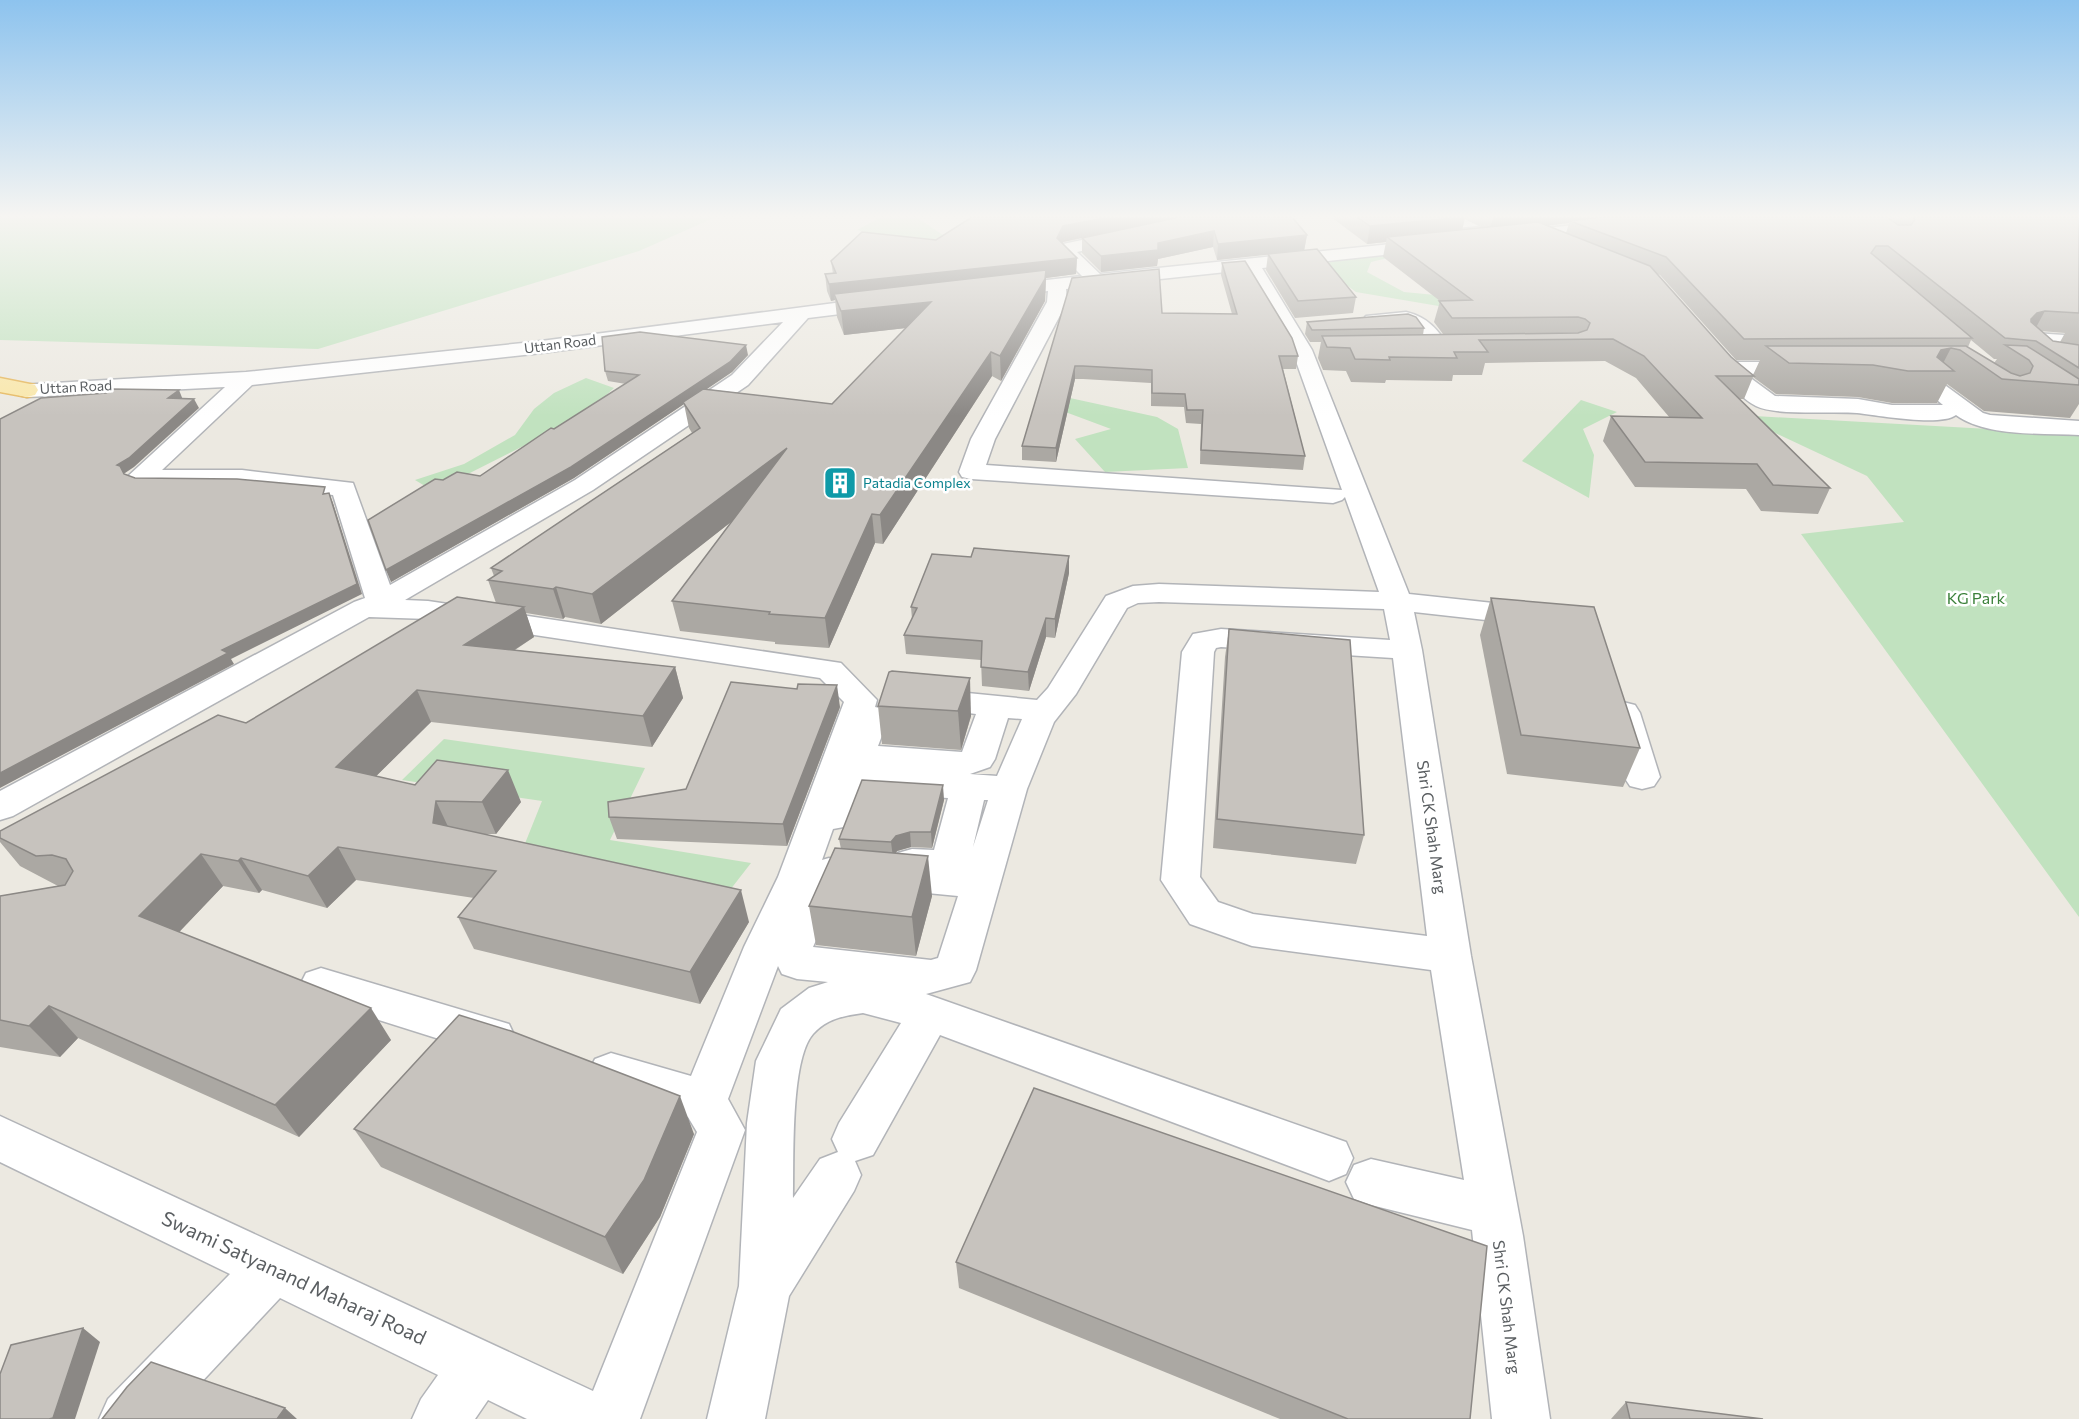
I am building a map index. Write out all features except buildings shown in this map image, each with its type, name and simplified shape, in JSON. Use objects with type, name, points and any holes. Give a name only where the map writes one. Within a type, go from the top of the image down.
[{"type":"main road","name":"Uttan Road","points":[[0,385],[27,390]]},
{"type":"main road","name":"Uttan Road","points":[[0,394],[27,390]]},
{"type":"street","points":[[978,292],[1063,283]]},
{"type":"street","name":"Shri CK Shah Marg","points":[[1265,283],[1306,338],[1397,601],[1407,650],[1450,957],[1493,1211],[1521,1419]]},
{"type":"street","points":[[1057,284],[1057,302],[983,439],[971,472],[1333,495]]},
{"type":"street","name":"Uttan Road","points":[[27,390],[246,379],[533,348],[900,300]]},
{"type":"street","points":[[0,807],[372,605],[584,485],[740,380],[802,313]]},
{"type":"street","points":[[1353,321],[1408,317],[1422,323],[1440,348]]},
{"type":"street","points":[[1698,333],[1732,374],[1764,401],[1858,406],[1881,411],[1946,412]]},
{"type":"street","points":[[2079,342],[2034,339],[2031,341],[2049,356],[2079,361]]},
{"type":"street","points":[[1417,348],[1464,348]]},
{"type":"street","points":[[1729,368],[1823,367]]},
{"type":"street","points":[[2052,368],[2079,370]]},
{"type":"street","points":[[246,379],[140,477],[242,478],[344,488],[372,605]]},
{"type":"street","points":[[1928,384],[1975,418],[1988,422],[2079,428]]},
{"type":"street","points":[[1793,386],[1816,405]]},
{"type":"street","points":[[1851,386],[1881,411]]},
{"type":"street","points":[[980,883],[843,870],[826,873],[792,949],[797,962],[931,977],[955,970],[1009,789],[1044,711],[1060,694],[1116,602],[1133,595],[1159,593],[1397,601],[1563,620]]},
{"type":"street","points":[[372,605],[428,610],[830,670],[861,700],[797,877],[765,947],[704,1101]]},
{"type":"street","points":[[1407,650],[1221,638],[1204,641],[1198,652],[1180,880],[1204,913],[1252,930],[1450,957]]},
{"type":"street","points":[[1617,689],[1642,777]]},
{"type":"street","points":[[995,706],[978,759],[964,764],[863,757],[860,749],[878,703],[896,696],[995,706],[1044,711]]},
{"type":"street","points":[[969,787],[1009,789]]},
{"type":"street","points":[[321,985],[704,1101],[721,1130],[611,1419]]},
{"type":"street","points":[[736,1419],[765,1286],[771,1123],[778,1061],[796,1022],[824,1001],[862,995],[930,1013],[1329,1158]]},
{"type":"street","points":[[765,1286],[846,1157],[930,1013]]},
{"type":"street","name":"Swami Satyanand Maharaj Road","points":[[0,1138],[589,1419]]},
{"type":"street","points":[[1371,1182],[1493,1211]]},
{"type":"street","points":[[128,1419],[273,1268]]},
{"type":"street","points":[[441,1419],[478,1366]]},
{"type":"green space","points":[[0,283],[533,283],[318,349],[0,340]]},
{"type":"green space","points":[[1344,283],[1388,283],[1404,292],[1456,297],[1468,311],[1356,292]]},
{"type":"green space","points":[[586,378],[614,388],[593,407],[547,434],[456,480],[425,486],[415,480],[464,464],[515,435],[534,409],[554,393]]},
{"type":"green space","points":[[1070,398],[1157,417],[1178,429],[1188,468],[1105,472],[1075,439],[1111,429],[1060,410]]},
{"type":"green space","points":[[1581,400],[1617,412],[1583,429],[1594,455],[1589,498],[1522,461]]},
{"type":"green space","name":"KG Park","points":[[1737,415],[2079,434],[2079,917],[1801,534],[1904,522],[1867,476]]},
{"type":"green space","points":[[444,739],[645,768],[610,840],[751,863],[723,899],[520,856],[542,801],[402,780]]},
{"type":"place","name":"Patadia Complex","points":[[840,483]]}]
